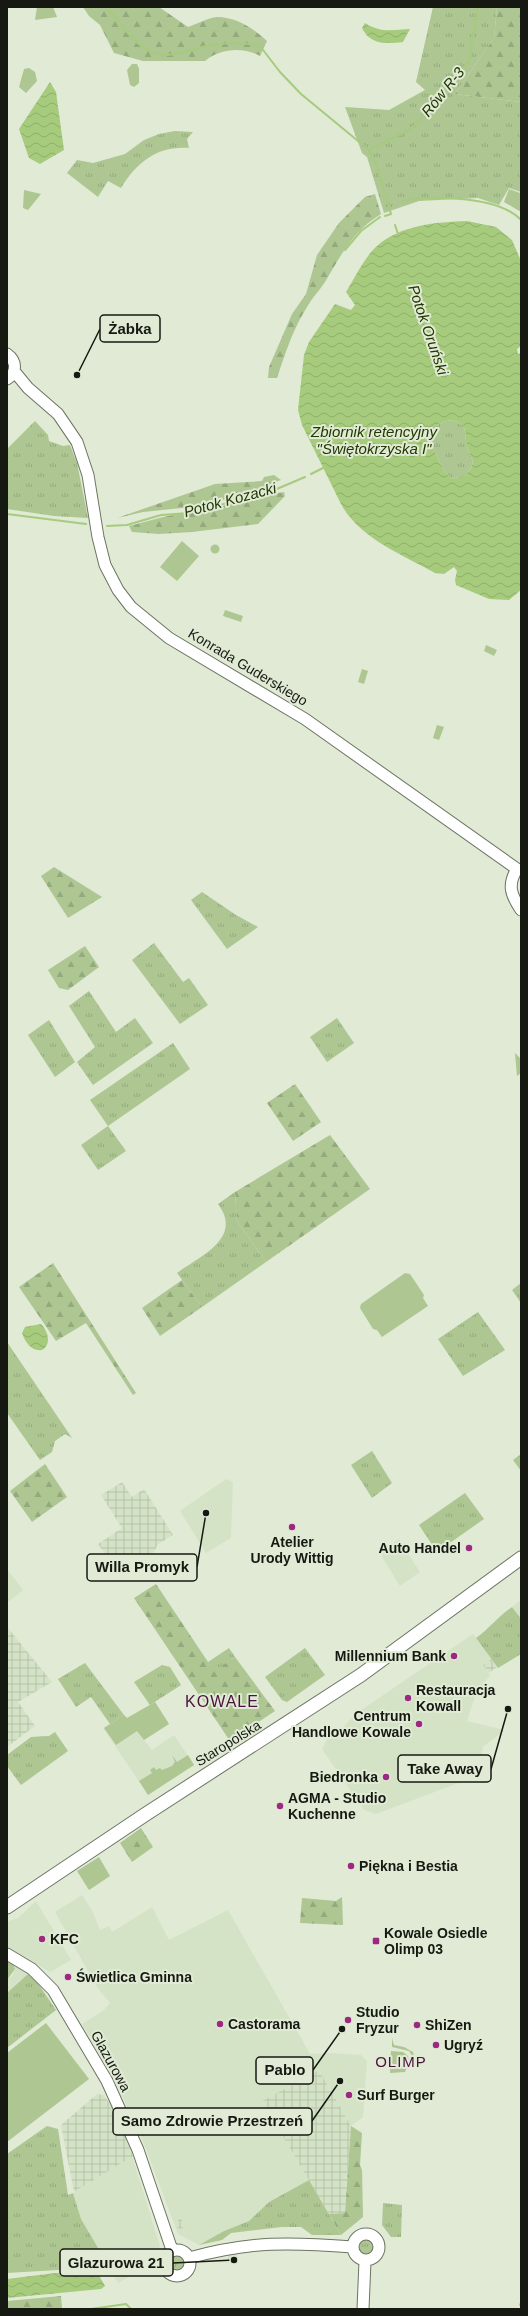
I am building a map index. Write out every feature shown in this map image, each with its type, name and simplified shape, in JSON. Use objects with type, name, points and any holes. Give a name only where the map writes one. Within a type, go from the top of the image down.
[{"type":"main road","name":"Staropolska","points":[[7,1907],[146,1814],[361,1675],[521,1558]]},
{"type":"street","name":"Konrada Guderskiego","points":[[7,354],[14,361],[10,377],[28,388],[58,414],[77,442],[88,475],[98,537],[105,565],[118,590],[131,607],[169,638],[305,719],[517,869],[511,880],[510,891],[521,910]]},
{"type":"street","name":"Glazurowa","points":[[7,1954],[32,1969],[52,1990],[104,2076],[119,2105],[138,2150],[172,2250]]},
{"type":"street","points":[[362,2234],[372,2235],[376,2238],[380,2248],[379,2253],[371,2260],[365,2261],[356,2256],[353,2247],[354,2241],[362,2234]]},
{"type":"street","points":[[190,2258],[225,2249],[262,2243],[300,2243],[353,2247]]},
{"type":"street","points":[[172,2250],[182,2251],[190,2258],[190,2264],[186,2273],[181,2276],[171,2275],[164,2268],[164,2257],[172,2250]]},
{"type":"street","points":[[363,2309],[365,2261]]},
{"type":"shaded area","points":[[226,1479],[233,1482],[231,1538],[206,1553],[180,1511]]},
{"type":"shaded area","points":[[122,1482],[132,1497],[144,1489],[173,1535],[158,1544],[154,1552],[119,1574],[98,1544],[122,1528],[101,1495]]},
{"type":"shaded area","points":[[399,1539],[420,1572],[400,1586],[382,1557],[383,1551]]},
{"type":"shaded area","points":[[7,1569],[23,1590],[7,1603]]},
{"type":"shaded area","points":[[521,1600],[521,1619],[512,1607]]},
{"type":"shaded area","points":[[7,1627],[52,1682],[18,1702],[35,1726],[7,1747]]},
{"type":"shaded area","points":[[473,1634],[491,1659],[483,1665],[490,1675],[475,1696],[467,1721],[505,1730],[483,1747],[480,1763],[485,1773],[376,1814],[364,1810],[322,1749],[327,1739],[342,1728],[357,1713]]},
{"type":"shaded area","points":[[491,1659],[497,1667],[489,1673],[483,1665]]},
{"type":"shaded area","points":[[155,1702],[169,1724],[144,1740],[152,1750],[174,1735],[194,1765],[148,1795],[103,1728],[124,1715],[127,1718]]},
{"type":"shaded area","points":[[82,1895],[93,1912],[100,1930],[109,1926],[112,1932],[152,1907],[169,1940],[228,1910],[310,2054],[328,2053],[361,2055],[367,2061],[363,2117],[351,2126],[319,2070],[262,2101],[309,2180],[269,2202],[249,2221],[224,2231],[199,2245],[178,2234],[143,2141],[111,2072],[82,2024],[104,2010],[110,2003],[97,1987],[55,1912]]},
{"type":"shaded area","points":[[36,1901],[71,1960],[50,1972],[7,1946],[7,1922],[18,1918]]},
{"type":"shaded area","points":[[13,1964],[28,1974],[7,1993],[7,1980],[13,1975],[15,1969]]},
{"type":"shaded area","points":[[319,2070],[351,2126],[345,2213],[329,2214],[262,2101]]},
{"type":"shaded area","points":[[97,2094],[104,2095],[112,2107],[133,2156],[74,2192],[61,2125]]},
{"type":"shaded area","points":[[132,2156],[160,2246],[151,2264],[118,2283],[81,2219],[73,2193]]},
{"type":"shaded area","points":[[178,2220],[182,2220],[184,2224],[182,2228],[178,2228],[176,2226],[176,2222]]},
{"type":"shaded area","points":[[233,2254],[238,2259],[233,2264],[228,2259]]},
{"type":"green space","points":[[37,7],[53,7],[57,17],[35,20]]},
{"type":"green space","points":[[83,7],[159,7],[188,27],[217,17],[231,19],[245,24],[267,41],[260,56],[246,51],[232,50],[218,53],[205,61],[143,61],[114,53],[100,25],[89,16]]},
{"type":"green space","points":[[433,7],[497,7],[494,38],[455,94],[521,102],[521,192],[509,188],[499,205],[478,198],[419,201],[384,213],[367,157],[362,153],[345,107],[389,110],[425,90],[416,82]]},
{"type":"green space","points":[[497,7],[521,7],[521,102],[455,94],[494,38]]},
{"type":"green space","points":[[132,64],[137,64],[139,69],[139,83],[134,87],[130,85],[127,70]]},
{"type":"green space","points":[[29,68],[35,72],[37,81],[26,93],[19,87],[24,69]]},
{"type":"green space","points":[[175,131],[193,132],[187,139],[189,148],[178,148],[158,153],[141,163],[121,188],[108,181],[98,197],[67,173],[77,160],[93,163],[125,154],[144,140],[159,134]]},
{"type":"green space","points":[[509,189],[520,193],[521,212],[504,202]]},
{"type":"green space","points":[[24,190],[41,194],[28,210],[23,208]]},
{"type":"green space","points":[[375,194],[381,214],[363,228],[348,244],[325,282],[302,315],[277,378],[268,378],[269,367],[292,314],[306,294],[317,255],[339,223],[365,197]]},
{"type":"green space","points":[[451,420],[458,422],[464,427],[466,444],[473,463],[466,475],[453,479],[449,477],[438,459],[431,439],[432,431],[436,426]]},
{"type":"green space","points":[[35,421],[48,435],[49,441],[63,446],[70,445],[77,463],[88,518],[54,516],[7,509],[7,449]]},
{"type":"green space","points":[[274,475],[281,480],[233,498],[192,507],[143,512],[117,518],[215,484],[262,481],[264,477]]},
{"type":"green space","points":[[284,492],[285,496],[258,524],[192,532],[159,534],[132,532],[129,526],[167,516],[215,509],[239,500]]},
{"type":"green space","points":[[182,541],[199,556],[177,581],[160,567]]},
{"type":"green space","points":[[213,545],[217,545],[219,549],[217,553],[213,553],[211,551],[211,547]]},
{"type":"green space","points":[[225,610],[243,616],[241,622],[223,616]]},
{"type":"green space","points":[[486,645],[497,650],[494,656],[484,651]]},
{"type":"green space","points":[[362,669],[368,671],[364,684],[358,682]]},
{"type":"green space","points":[[437,725],[444,727],[439,740],[433,738]]},
{"type":"green space","points":[[54,867],[102,897],[68,918],[41,876]]},
{"type":"green space","points":[[202,892],[236,915],[258,927],[227,949],[191,900]]},
{"type":"green space","points":[[154,943],[183,982],[189,978],[208,1005],[180,1024],[132,960]]},
{"type":"green space","points":[[85,946],[99,967],[68,990],[59,988],[48,970]]},
{"type":"green space","points":[[89,991],[116,1032],[135,1018],[153,1043],[93,1085],[77,1062],[95,1047],[69,1006]]},
{"type":"green space","points":[[337,1018],[354,1043],[327,1062],[310,1037]]},
{"type":"green space","points":[[49,1020],[75,1062],[55,1077],[28,1035]]},
{"type":"green space","points":[[173,1043],[190,1069],[108,1126],[90,1100]]},
{"type":"green space","points":[[515,1053],[521,1059],[521,1073],[517,1076]]},
{"type":"green space","points":[[295,1084],[321,1122],[293,1141],[267,1103]]},
{"type":"green space","points":[[108,1126],[126,1151],[98,1170],[81,1145]]},
{"type":"green space","points":[[330,1135],[370,1189],[266,1262],[237,1221],[235,1192]]},
{"type":"green space","points":[[235,1192],[237,1221],[266,1262],[202,1307],[177,1273],[208,1252],[223,1236],[226,1227],[224,1216],[218,1204]]},
{"type":"green space","points":[[53,1263],[136,1393],[133,1395],[86,1323],[56,1341],[19,1287]]},
{"type":"green space","points":[[405,1273],[410,1274],[424,1295],[423,1298],[428,1306],[382,1337],[377,1330],[373,1329],[360,1308],[361,1304]]},
{"type":"green space","points":[[182,1280],[202,1307],[160,1336],[142,1308]]},
{"type":"green space","points":[[521,1283],[521,1303],[512,1290]]},
{"type":"green space","points":[[478,1312],[505,1350],[463,1376],[438,1339]]},
{"type":"green space","points":[[7,1342],[72,1438],[65,1434],[55,1441],[52,1452],[40,1460],[7,1413]]},
{"type":"green space","points":[[372,1451],[392,1483],[372,1498],[351,1465]]},
{"type":"green space","points":[[521,1454],[521,1471],[513,1460]]},
{"type":"green space","points":[[45,1464],[67,1497],[32,1522],[10,1491]]},
{"type":"green space","points":[[465,1493],[484,1519],[437,1552],[419,1525]]},
{"type":"green space","points":[[156,1584],[214,1671],[235,1657],[275,1711],[230,1741],[134,1598]]},
{"type":"green space","points":[[512,1607],[521,1619],[521,1654],[498,1668],[476,1638]]},
{"type":"green space","points":[[229,1648],[235,1657],[214,1672],[208,1662]]},
{"type":"green space","points":[[305,1648],[325,1675],[287,1702],[282,1700],[265,1677]]},
{"type":"green space","points":[[85,1663],[124,1715],[110,1724],[91,1697],[76,1707],[58,1679]]},
{"type":"green space","points":[[162,1665],[170,1667],[181,1685],[150,1705],[134,1682]]},
{"type":"green space","points":[[155,1702],[169,1724],[144,1740],[137,1731],[116,1745],[104,1728],[124,1715],[127,1718]]},
{"type":"green space","points":[[55,1732],[68,1751],[21,1785],[7,1766],[7,1755],[31,1737],[49,1736]]},
{"type":"green space","points":[[172,1755],[177,1762],[188,1755],[194,1765],[148,1795],[139,1781],[152,1773],[150,1770],[154,1767],[156,1770],[160,1768],[162,1770],[172,1766],[175,1762]]},
{"type":"green space","points":[[141,1828],[153,1847],[132,1862],[120,1843]]},
{"type":"green space","points":[[99,1857],[110,1876],[89,1890],[77,1871]]},
{"type":"green space","points":[[342,1897],[343,1925],[300,1923],[302,1898],[336,1901]]},
{"type":"green space","points":[[7,1961],[13,1964],[15,1969],[7,1980]]},
{"type":"green space","points":[[28,1974],[37,1982],[56,2010],[7,2048],[7,1993]]},
{"type":"green space","points":[[46,2023],[89,2079],[7,2142],[7,2053]]},
{"type":"green space","points":[[392,2038],[394,2045],[404,2047],[413,2052],[416,2066],[414,2066],[413,2057],[409,2051],[392,2047]]},
{"type":"green space","points":[[391,2051],[403,2052],[408,2056],[409,2063],[405,2072],[390,2073]]},
{"type":"green space","points":[[47,2126],[58,2129],[68,2195],[73,2193],[81,2219],[108,2265],[74,2269],[7,2273],[7,2154]]},
{"type":"green space","points":[[351,2126],[362,2133],[360,2165],[362,2170],[363,2217],[341,2235],[329,2214],[345,2213]]},
{"type":"green space","points":[[309,2180],[341,2235],[312,2235],[301,2227],[282,2227],[231,2233],[222,2240],[199,2245],[224,2231],[249,2221],[269,2202]]},
{"type":"green space","points":[[383,2203],[402,2205],[401,2237],[391,2237],[382,2225]]},
{"type":"green space","points":[[366,2239],[372,2241],[374,2247],[372,2253],[366,2255],[360,2253],[358,2247],[360,2241]]},
{"type":"green space","points":[[177,2256],[182,2258],[184,2263],[182,2268],[177,2270],[172,2268],[170,2263],[172,2258]]},
{"type":"green space","points":[[61,2296],[62,2308],[7,2309],[7,2301]]},
{"type":"water","points":[[365,23],[381,30],[410,29],[403,42],[385,43],[369,38],[365,34],[362,28]]},
{"type":"water","points":[[50,82],[56,92],[64,150],[40,164],[29,158],[19,129]]},
{"type":"water","name":"Zbiornik retencyjny \"Świętokrzyska I\"","points":[[467,221],[496,227],[512,240],[521,261],[521,346],[517,349],[518,354],[521,353],[521,590],[509,600],[489,599],[456,585],[455,580],[457,571],[454,567],[444,574],[435,573],[396,552],[370,536],[359,527],[341,504],[302,425],[298,410],[304,355],[309,342],[335,304],[351,310],[355,305],[346,292],[364,261],[373,250],[386,239],[408,229],[431,224]],"holes":[[[451,420],[458,422],[464,427],[466,444],[473,463],[466,475],[453,479],[449,477],[438,459],[431,439],[431,434],[434,428],[442,423]]]},
{"type":"water","points":[[41,1324],[46,1330],[48,1341],[42,1350],[38,1350],[29,1346],[22,1333],[25,1327]]},
{"type":"water","points":[[97,2272],[105,2286],[101,2289],[7,2298],[7,2279],[55,2273]]},
{"type":"waterway","name":"Potok Oruński","points":[[107,7],[126,32],[139,44],[157,54],[174,54],[224,43],[242,43],[260,46],[280,72],[301,94],[369,150],[377,166],[391,214]]},
{"type":"waterway","name":"Rów R-3","points":[[370,149],[409,130],[418,123],[451,77],[462,69],[469,61],[478,7]]},
{"type":"waterway","points":[[402,201],[430,198],[464,199],[497,206],[511,212],[521,220]]},
{"type":"waterway","name":"Potok Oruński","points":[[385,216],[391,214]]},
{"type":"waterway","points":[[345,250],[361,231],[380,217]]},
{"type":"waterway","name":"Potok Oruński","points":[[395,225],[398,234]]},
{"type":"waterway","name":"Potok Kozacki","points":[[311,474],[323,468]]},
{"type":"waterway","name":"Potok Kozacki","points":[[107,526],[127,525],[161,515],[189,513],[215,507],[247,496],[272,491],[305,477]]},
{"type":"waterway","name":"Potok Kozacki","points":[[7,514],[86,524]]},
{"type":"waterway","points":[[91,2309],[126,2304],[131,2309]]},
{"type":"place","name":"Żabka","points":[[77,375]]},
{"type":"place","name":"Willa Promyk","points":[[206,1513]]},
{"type":"place","name":"Atelier Urody Wittig","points":[[292,1527]]},
{"type":"place","name":"Auto Handel","points":[[469,1548]]},
{"type":"place","name":"Millennium Bank","points":[[454,1656]]},
{"type":"place","name":"Restauracja Kowall","points":[[408,1698]]},
{"type":"place","name":"Take Away","points":[[508,1709]]},
{"type":"place","name":"Centrum Handlowe Kowale","points":[[419,1724]]},
{"type":"place","name":"Biedronka","points":[[386,1777]]},
{"type":"place","name":"AGMA - Studio Kuchenne","points":[[280,1806]]},
{"type":"place","name":"Piękna i Bestia","points":[[351,1866]]},
{"type":"place","name":"KFC","points":[[42,1939]]},
{"type":"place","name":"Kowale Osiedle Olimp 03","points":[[376,1941]]},
{"type":"place","name":"Świetlica Gminna","points":[[68,1977]]},
{"type":"place","name":"Studio Fryzur","points":[[348,2020]]},
{"type":"place","name":"Castorama","points":[[220,2024]]},
{"type":"place","name":"ShiZen","points":[[417,2025]]},
{"type":"place","name":"Pablo","points":[[342,2029]]},
{"type":"place","name":"Ugryź","points":[[436,2045]]},
{"type":"place","name":"Samo Zdrowie Przestrzeń","points":[[340,2081]]},
{"type":"place","name":"Surf Burger","points":[[349,2095]]},
{"type":"place","name":"Glazurowa 21","points":[[234,2260]]},
{"type":"district","name":"KOWALE","points":[[222,1701]]},
{"type":"district","name":"OLIMP","points":[[401,2062]]}]
